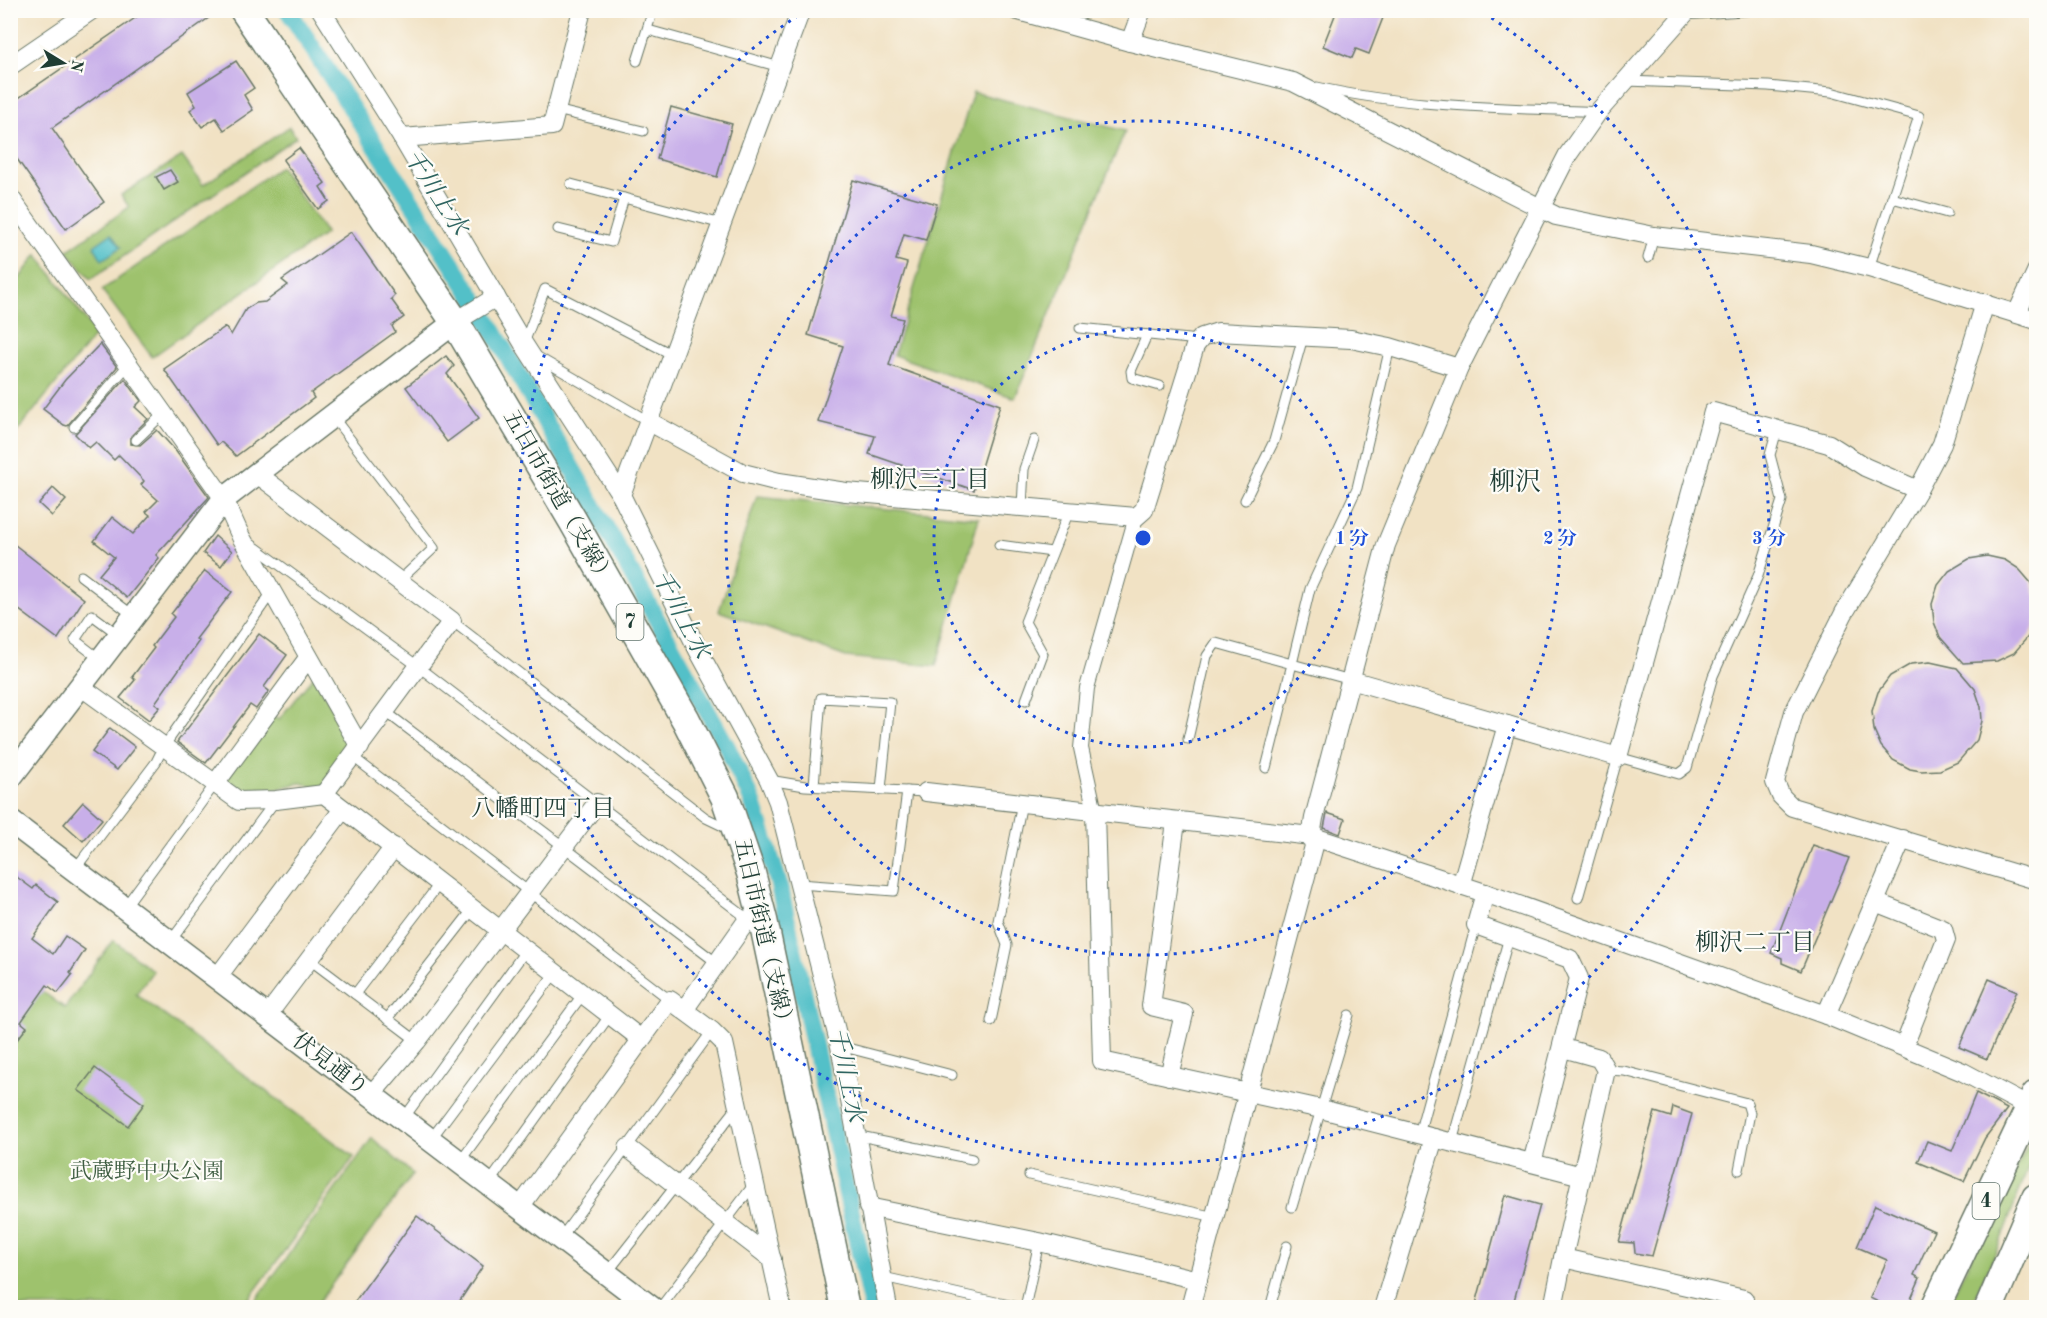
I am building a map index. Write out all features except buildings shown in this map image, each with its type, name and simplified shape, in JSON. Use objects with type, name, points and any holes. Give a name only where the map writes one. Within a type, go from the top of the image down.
[{"type":"main road","name":"五日市街道（支線）","points":[[244,10],[455,322],[686,720],[725,796],[739,833],[755,920],[845,1308]]},
{"type":"main road","name":"4","points":[[1935,1308],[2034,1101]]},
{"type":"main road","name":"4","points":[[1989,1308],[2037,1198]]},
{"type":"street","points":[[10,66],[92,10]]},
{"type":"street","points":[[321,10],[402,138],[526,348],[621,495],[699,652],[769,780],[778,802],[840,1046],[888,1308]]},
{"type":"street","points":[[402,138],[552,126],[582,10]]},
{"type":"street","points":[[621,495],[801,10]]},
{"type":"street","points":[[1015,10],[1130,42],[1293,82],[1538,209],[1556,216],[1654,236],[1811,254],[1869,268],[2037,320]]},
{"type":"street","points":[[1130,42],[1142,10]]},
{"type":"street","points":[[1190,1308],[1314,846],[1311,836],[1374,582],[1386,545],[1459,368],[1538,209],[1568,156],[1598,112],[1687,13]]},
{"type":"street","points":[[10,197],[224,499],[241,537],[308,658],[356,752]]},
{"type":"street","points":[[2017,313],[2037,272]]},
{"type":"street","points":[[10,778],[224,499],[455,322],[496,297]]},
{"type":"street","points":[[1985,303],[1942,444],[1918,490],[1844,612],[1794,712],[1775,782],[1781,796],[1792,807],[2037,880]]},
{"type":"street","points":[[1459,368],[1390,347],[1351,339],[1218,332],[1199,340],[1195,346],[1144,510],[1136,517],[1086,688],[1082,748],[1095,812],[1102,1061],[1321,1108],[1582,1176]]},
{"type":"street","points":[[1351,680],[1618,757],[1713,411],[1829,444],[1865,467],[1918,490]]},
{"type":"street","points":[[648,421],[743,473],[779,482],[846,492],[1136,517]]},
{"type":"street","points":[[256,473],[452,621],[324,794]]},
{"type":"street","points":[[215,784],[308,658]]},
{"type":"street","points":[[80,686],[239,801],[276,800],[324,794],[641,1039]]},
{"type":"street","points":[[1461,886],[1507,725]]},
{"type":"street","points":[[926,792],[1311,836],[1485,893],[1826,1015],[2034,1101]]},
{"type":"street","points":[[369,1096],[417,1041],[597,803]]},
{"type":"street","points":[[216,979],[343,809]]},
{"type":"street","name":"伏見通り","points":[[10,821],[369,1096],[489,1183],[652,1308]]},
{"type":"street","points":[[1169,1076],[1184,1014],[1151,1006],[1176,822]]},
{"type":"street","points":[[1826,1015],[1902,839]]},
{"type":"street","points":[[266,1017],[394,848]]},
{"type":"street","points":[[1485,893],[1476,925],[1509,938],[1553,950],[1570,959],[1580,978],[1532,1163]]},
{"type":"street","points":[[1875,902],[1943,929],[1946,940],[1904,1046]]},
{"type":"street","points":[[520,1207],[641,1039],[677,1005],[755,920]]},
{"type":"street","points":[[677,1005],[712,1030],[724,1043],[736,1109],[782,1308]]},
{"type":"street","points":[[1553,1308],[1606,1070],[1599,1058],[1563,1048]]},
{"type":"street","points":[[1383,1308],[1435,1138]]},
{"type":"street","points":[[628,1148],[772,1259]]},
{"type":"street","points":[[868,1207],[1039,1242],[1198,1280]]},
{"type":"street","points":[[1563,1258],[1744,1299]]},
{"type":"lane","points":[[637,61],[653,10]]},
{"type":"lane","points":[[1687,13],[1757,10]]},
{"type":"lane","points":[[648,30],[780,67]]},
{"type":"lane","points":[[1626,81],[1768,86],[1831,92],[1919,116],[1869,268]]},
{"type":"lane","points":[[1293,82],[1356,96],[1419,103],[1598,112]]},
{"type":"lane","points":[[556,110],[643,131]]},
{"type":"lane","points":[[571,184],[722,224]]},
{"type":"lane","points":[[558,229],[611,242],[624,198]]},
{"type":"lane","points":[[1892,198],[1947,213]]},
{"type":"lane","points":[[1648,258],[1654,236]]},
{"type":"lane","points":[[648,421],[526,348],[545,289],[673,355]]},
{"type":"lane","points":[[1080,328],[1199,340]]},
{"type":"lane","points":[[1147,335],[1131,371],[1132,378],[1160,386]]},
{"type":"lane","points":[[1245,500],[1274,441],[1303,336]]},
{"type":"lane","points":[[1266,768],[1310,589],[1357,488],[1390,347]]},
{"type":"lane","points":[[74,427],[129,364]]},
{"type":"lane","points":[[136,440],[164,413]]},
{"type":"lane","points":[[333,417],[434,548],[399,581]]},
{"type":"lane","points":[[1578,898],[1618,757],[1679,774],[1687,768],[1713,676],[1758,576],[1782,500],[1770,455],[1777,430]]},
{"type":"lane","points":[[1022,507],[1024,468],[1035,440]]},
{"type":"lane","points":[[1026,700],[1042,654],[1025,622],[1069,511]]},
{"type":"lane","points":[[241,537],[419,667],[755,920]]},
{"type":"lane","points":[[999,545],[1053,552]]},
{"type":"lane","points":[[81,576],[134,616]]},
{"type":"lane","points":[[75,869],[156,762],[163,748],[272,592]]},
{"type":"lane","points":[[101,660],[75,640],[92,615],[119,635]]},
{"type":"lane","points":[[452,621],[706,818],[739,833]]},
{"type":"lane","points":[[1188,739],[1207,656],[1216,643],[1351,680]]},
{"type":"lane","points":[[814,786],[821,698],[890,702],[881,789]]},
{"type":"lane","points":[[386,712],[717,963]]},
{"type":"lane","points":[[356,752],[529,892],[677,1005]]},
{"type":"lane","points":[[769,780],[814,786],[926,792]]},
{"type":"lane","points":[[124,908],[215,784]]},
{"type":"lane","points":[[799,884],[894,891],[907,791]]},
{"type":"lane","points":[[169,943],[276,800]]},
{"type":"lane","points":[[991,1021],[1007,945],[998,921],[1022,803]]},
{"type":"lane","points":[[355,994],[440,883]]},
{"type":"lane","points":[[387,1019],[472,909]]},
{"type":"lane","points":[[1435,1138],[1476,925]]},
{"type":"lane","points":[[1435,1138],[1509,938]]},
{"type":"lane","points":[[402,1120],[526,950]]},
{"type":"lane","points":[[310,960],[417,1041]]},
{"type":"lane","points":[[430,1141],[555,973]]},
{"type":"lane","points":[[459,1161],[582,994]]},
{"type":"lane","points":[[489,1183],[610,1015]]},
{"type":"lane","points":[[1292,1207],[1348,1015]]},
{"type":"lane","points":[[560,1239],[712,1030]]},
{"type":"lane","points":[[840,1046],[952,1075]]},
{"type":"lane","points":[[1606,1070],[1624,1071],[1747,1103],[1750,1113],[1739,1170]]},
{"type":"lane","points":[[607,1273],[678,1186],[736,1109]]},
{"type":"lane","points":[[855,1135],[972,1159]]},
{"type":"lane","points":[[1029,1175],[1215,1217]]},
{"type":"lane","points":[[660,1308],[754,1184]]},
{"type":"lane","points":[[883,1277],[1024,1308],[1039,1242]]},
{"type":"lane","points":[[1270,1308],[1287,1246]]},
{"type":"green space","points":[[973,92],[1125,131],[1015,398],[894,355]]},
{"type":"green space","points":[[289,127],[296,137],[91,279],[67,251],[129,207],[121,195],[182,156],[203,185]]},
{"type":"green space","points":[[280,167],[326,233],[152,357],[102,290]]},
{"type":"green space","points":[[37,254],[96,334],[11,439],[11,290]]},
{"type":"green space","points":[[757,496],[979,518],[936,666],[846,657],[719,611]]},
{"type":"green space","points":[[314,676],[354,746],[322,788],[300,783],[240,797],[220,783],[272,715],[279,719]]},
{"type":"green space","name":"武蔵野中央公園","points":[[113,940],[153,971],[136,994],[354,1157],[243,1307],[11,1307],[10,968],[65,1008]]},
{"type":"green space","points":[[2036,1128],[2036,1147],[1999,1245],[1970,1307],[1946,1308]]},
{"type":"green space","points":[[372,1138],[413,1174],[315,1307],[251,1307]]},
{"type":"water","points":[[111,234],[121,247],[102,260],[94,246]]},
{"type":"waterway","name":"千川上水","points":[[288,10],[479,306],[614,542],[727,747],[752,800],[778,881],[872,1308]]},
{"type":"district","name":"柳沢三丁目","points":[[930,481]]},
{"type":"district","name":"柳沢","points":[[1515,483]]},
{"type":"district","name":"八幡町四丁目","points":[[543,810]]},
{"type":"district","name":"柳沢二丁目","points":[[1755,944]]}]
